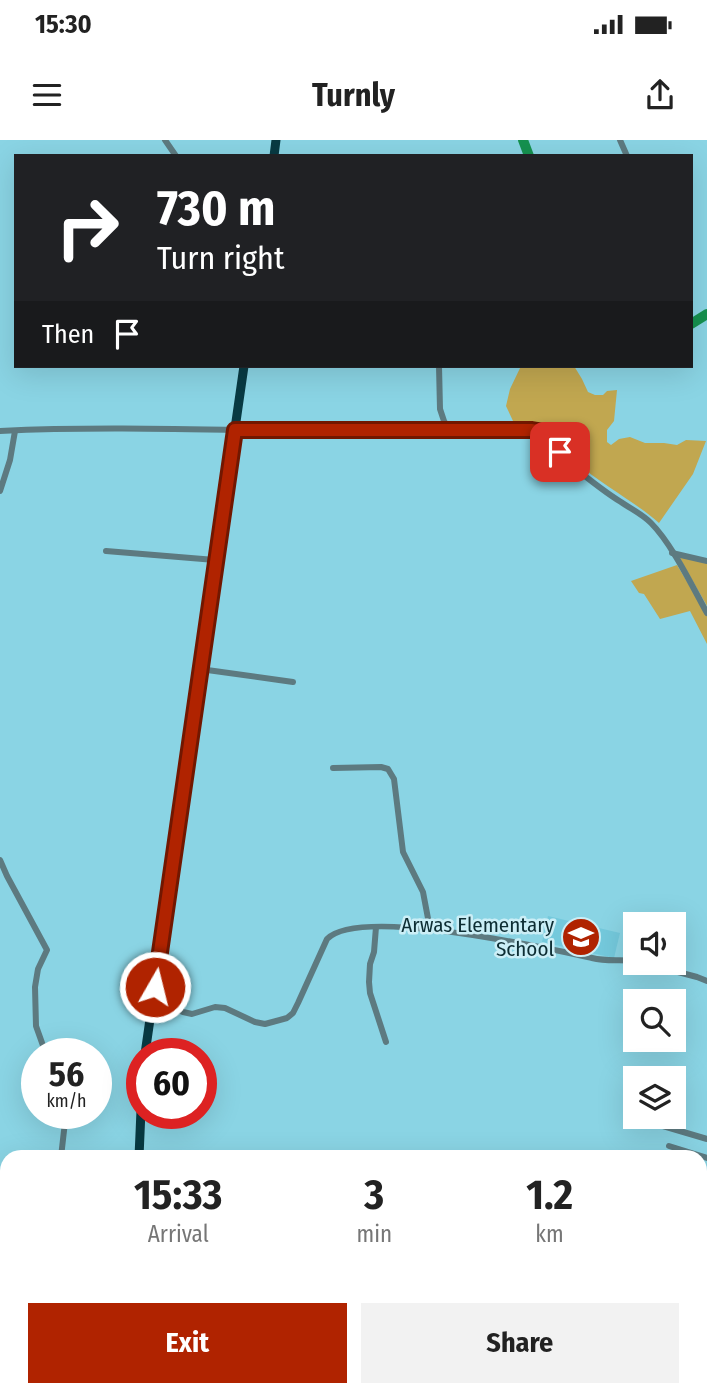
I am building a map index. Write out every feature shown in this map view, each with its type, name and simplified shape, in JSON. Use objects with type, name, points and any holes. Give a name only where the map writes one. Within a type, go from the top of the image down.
[{"type":"main road","points":[[147,1038],[244,368]]},
{"type":"main road","points":[[139,1150],[140,1129]]},
{"type":"street","points":[[439,368],[440,409],[450,431]]},
{"type":"street","points":[[0,431],[69,428],[472,429],[547,432],[553,436],[560,452],[570,464],[651,523],[707,613]]},
{"type":"street","points":[[0,491],[10,460],[15,431]]},
{"type":"street","points":[[106,551],[215,560]]},
{"type":"street","points":[[672,553],[707,561]]},
{"type":"street","points":[[200,669],[292,682]]},
{"type":"street","points":[[333,768],[381,767],[391,773],[396,789],[403,852],[423,892],[430,929]]},
{"type":"street","points":[[0,860],[47,950],[35,980],[36,1026],[40,1038]]},
{"type":"street","points":[[153,1002],[192,1014],[220,1007],[265,1024],[279,1021],[293,1013],[324,944],[333,933],[351,929],[376,927],[451,931],[594,959],[623,961]]},
{"type":"street","points":[[376,927],[369,982],[386,1042]]},
{"type":"street","points":[[686,974],[707,981]]},
{"type":"street","points":[[62,1150],[64,1129]]},
{"type":"street","points":[[673,1129],[707,1139]]},
{"type":"street","points":[[669,1146],[682,1150]]},
{"type":"shaded area","points":[[520,368],[575,368],[588,392],[603,395],[607,391],[617,390],[614,421],[607,430],[607,442],[611,445],[619,439],[630,437],[645,443],[677,445],[686,440],[706,441],[693,474],[659,523],[575,461],[558,433],[550,426],[518,426],[506,406],[510,389]]},
{"type":"shaded area","points":[[678,555],[707,560],[707,606]]},
{"type":"shaded area","points":[[677,565],[707,615],[707,644],[690,611],[660,619],[644,594],[639,593],[631,581]]},
{"type":"shaded area","name":"Arwas Elementary School","points":[[548,916],[620,933],[614,958],[542,942]]},
{"type":"waterway","points":[[523,140],[528,154]]},
{"type":"waterway","points":[[693,323],[707,314]]},
{"type":"place","name":"Arwas Elementary School","points":[[581,937]]},
{"type":"route","points":[[155,987],[235,430],[531,430],[547,432],[553,436],[560,452]]}]
